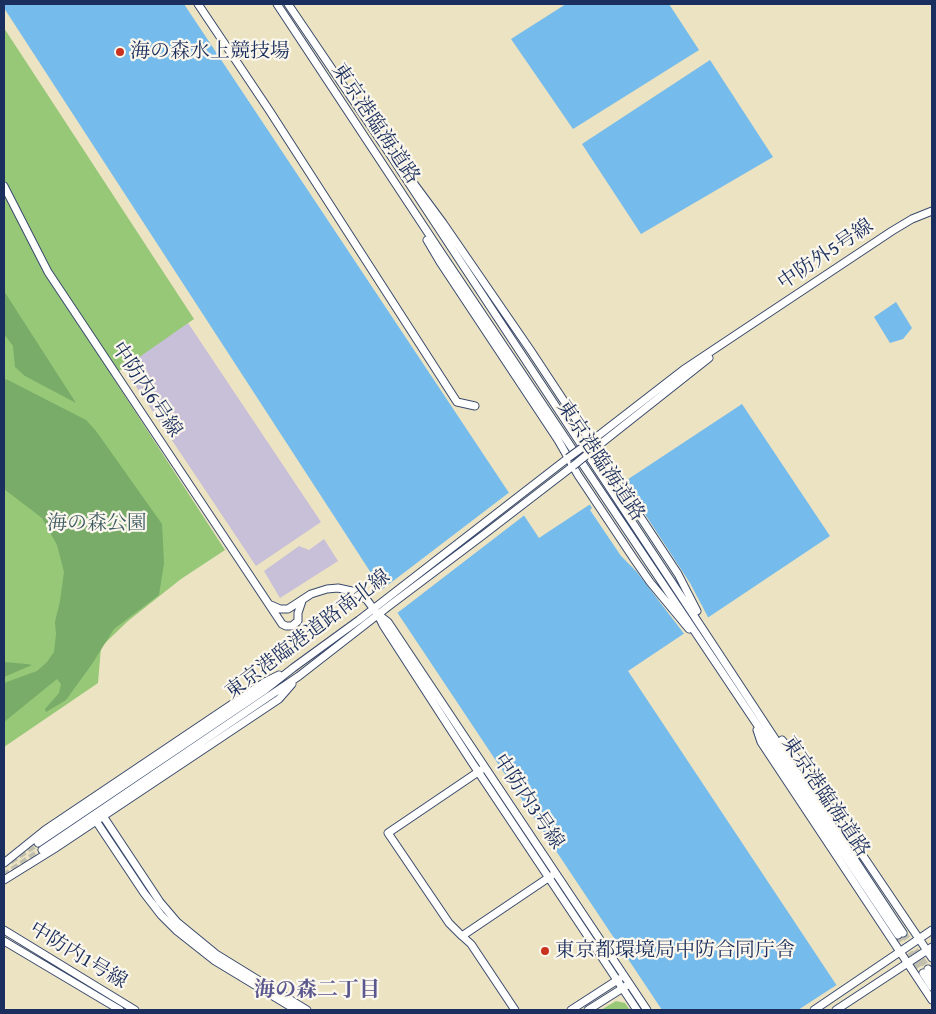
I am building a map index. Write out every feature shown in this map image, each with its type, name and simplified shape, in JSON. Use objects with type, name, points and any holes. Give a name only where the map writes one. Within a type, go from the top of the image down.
[{"type":"street","points":[[198,4],[278,124],[457,402],[475,406]]},
{"type":"street","points":[[271,4],[299,40]]},
{"type":"street","name":"東京港臨海道路","points":[[277,4],[299,40],[755,723],[900,934],[708,634],[314,40],[288,4]]},
{"type":"street","points":[[294,4],[314,40]]},
{"type":"street","points":[[391,156],[401,166],[443,223],[531,351],[678,574],[708,634]]},
{"type":"street","name":"中防内6号線","points":[[4,186],[48,272],[280,619]]},
{"type":"street","points":[[400,190],[440,262],[650,582],[683,624],[704,646]]},
{"type":"street","name":"中防外5号線","points":[[590,442],[624,420],[740,332],[892,231],[912,219],[932,211]]},
{"type":"street","name":"中防外5号線","points":[[594,449],[624,420]]},
{"type":"street","name":"東京港臨港道路南北線","points":[[590,442],[265,690],[40,846],[299,676],[594,449]]},
{"type":"street","points":[[302,601],[298,621],[295,624],[286,626],[280,619],[281,612],[318,591],[338,588],[352,591],[364,597],[373,608]]},
{"type":"street","points":[[271,605],[284,609]]},
{"type":"street","name":"中防内3号線","points":[[373,608],[382,625],[478,772],[647,1010]]},
{"type":"street","name":"中防内3号線","points":[[378,615],[388,622],[486,768],[616,980],[637,1010]]},
{"type":"street","points":[[4,863],[45,830],[265,682],[293,668]]},
{"type":"street","points":[[4,880],[279,699],[299,676]]},
{"type":"street","points":[[747,695],[801,764],[920,939],[930,949],[932,958]]},
{"type":"street","points":[[755,723],[761,742],[932,1000]]},
{"type":"street","points":[[486,768],[388,833],[449,923],[471,944],[515,1010]]},
{"type":"street","points":[[103,816],[160,902],[177,922],[216,954],[307,1010]]},
{"type":"street","points":[[96,821],[144,893],[177,931],[215,961],[296,1010]]},
{"type":"street","points":[[462,936],[552,875]]},
{"type":"street","name":"中防内1号線","points":[[4,930],[135,1010]]},
{"type":"street","points":[[814,1010],[932,930]]},
{"type":"street","name":"中防内1号線","points":[[4,940],[120,1010]]},
{"type":"street","points":[[836,1010],[930,949]]},
{"type":"street","points":[[928,972],[932,987]]},
{"type":"street","points":[[571,1010],[623,976]]},
{"type":"street","points":[[588,1010],[629,984]]},
{"type":"shaded area","points":[[188,323],[321,522],[256,566],[123,367]]},
{"type":"shaded area","points":[[324,539],[338,561],[280,598],[264,571],[299,546],[309,550]]},
{"type":"green space","name":"海の森公園","points":[[4,28],[194,319],[112,376],[225,550],[181,579],[128,621],[101,647],[98,683],[4,747]]},
{"type":"green space","points":[[4,291],[76,403],[25,376],[15,367],[13,346],[4,334]]},
{"type":"green space","points":[[6,379],[86,420],[96,431],[162,524],[164,563],[159,595],[114,629],[66,700],[46,712],[45,709],[59,693],[61,684],[57,679],[4,722],[4,683],[37,671],[54,652],[55,622],[64,572],[57,545],[42,518],[4,489],[4,381]]},
{"type":"green space","points":[[4,662],[27,664],[32,665],[4,677]]},
{"type":"green space","points":[[616,1001],[625,1003],[630,1010],[601,1010]]},
{"type":"water","points":[[4,4],[184,4],[539,538],[742,404],[830,536],[628,671],[853,1010],[662,1010],[373,576],[4,8]]},
{"type":"water","points":[[566,4],[669,4],[699,50],[573,129],[511,39]]},
{"type":"water","points":[[710,60],[773,157],[641,234],[582,144]]},
{"type":"water","points":[[896,302],[912,328],[903,339],[890,343],[874,317]]},
{"type":"pier","points":[[619,481],[621,484],[624,482],[690,583],[709,619],[685,635],[636,571],[621,556],[590,510],[592,508],[588,502]]},
{"type":"pier","points":[[511,491],[526,514],[396,614],[380,591]]},
{"type":"pier","points":[[838,984],[855,1009],[798,1010]]},
{"type":"tunnel","points":[[10,861],[38,843]]},
{"type":"tunnel","points":[[4,876],[42,850]]},
{"type":"tunnel","points":[[903,933],[928,969]]},
{"type":"tunnel","points":[[898,935],[923,973]]},
{"type":"place","name":"海の森水上競技場","points":[[120,52]]},
{"type":"place","name":"東京都環境局中防合同庁舎","points":[[545,951]]},
{"type":"district","name":"海の森二丁目","points":[[317,991]]}]
